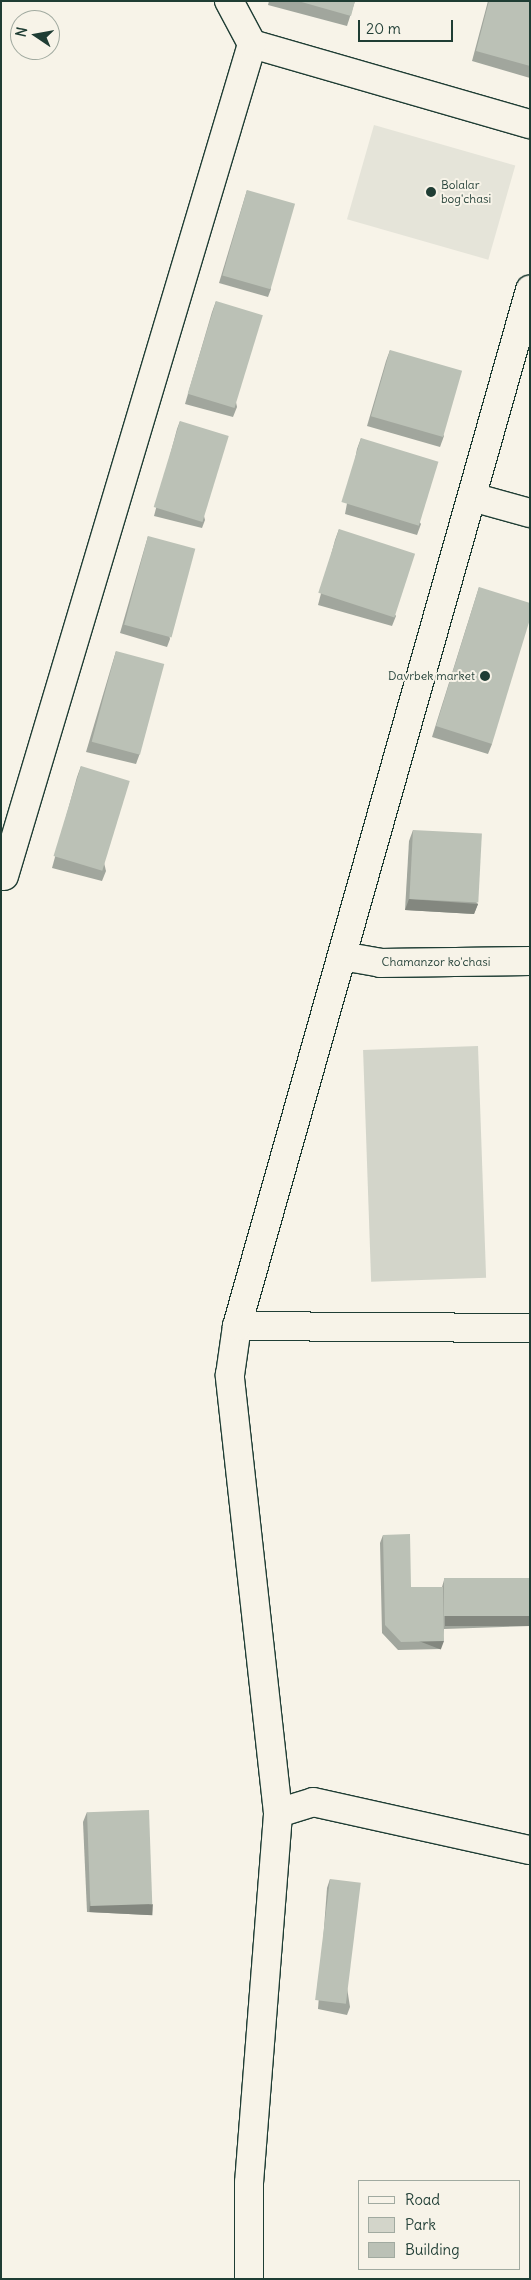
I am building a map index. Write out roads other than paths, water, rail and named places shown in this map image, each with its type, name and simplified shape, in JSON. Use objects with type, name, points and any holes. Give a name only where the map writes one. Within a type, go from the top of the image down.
[{"type":"street","points":[[4,876],[252,44],[229,1]]},
{"type":"street","points":[[252,44],[530,124]]},
{"type":"street","points":[[249,2275],[249,2183],[278,1813],[230,1375],[237,1326],[530,290]]},
{"type":"street","points":[[472,496],[530,513]]},
{"type":"street","name":"Chamanzor ko'chasi","points":[[342,956],[380,963],[530,962]]},
{"type":"street","points":[[237,1326],[530,1328]]},
{"type":"street","points":[[278,1813],[313,1802],[530,1850]]},
{"type":"place","name":"Bolalar bog'chasi","points":[[431,192]]},
{"type":"place","name":"Davrbek market","points":[[485,676]]}]
